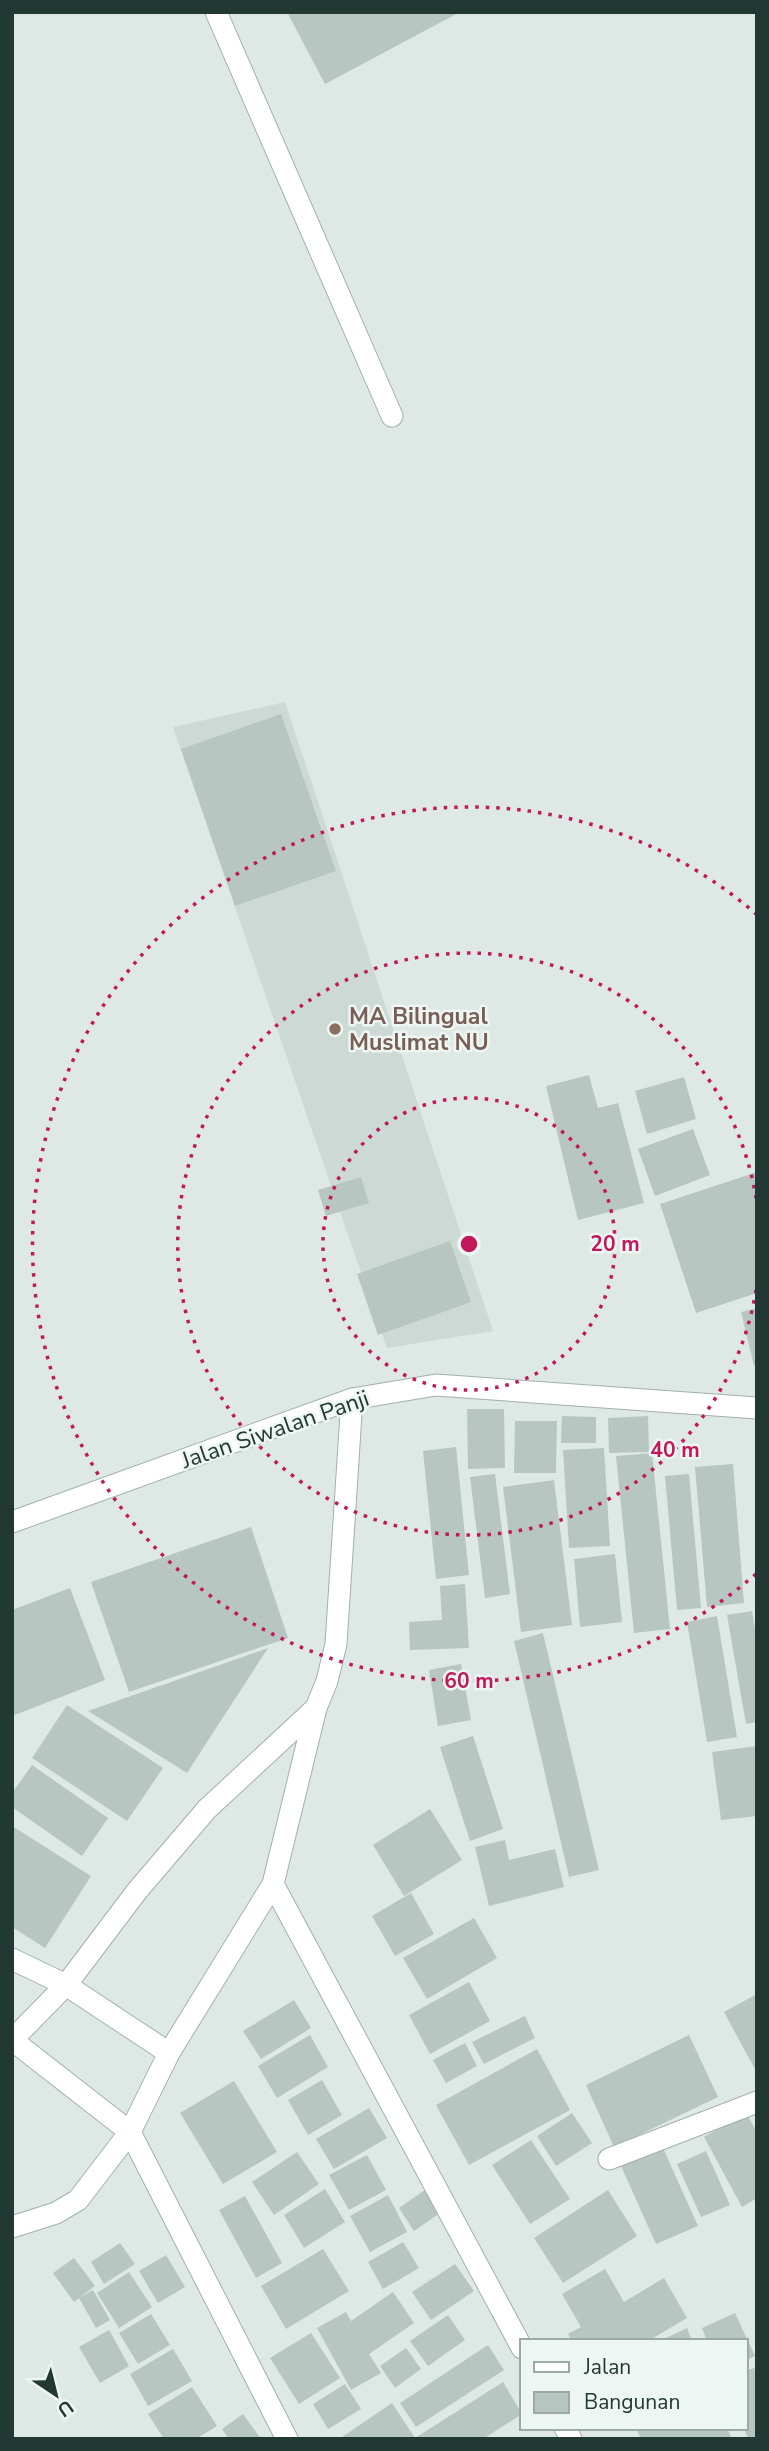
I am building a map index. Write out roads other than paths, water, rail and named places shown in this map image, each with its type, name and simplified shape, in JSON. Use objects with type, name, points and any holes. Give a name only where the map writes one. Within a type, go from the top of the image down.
[{"type":"street","points":[[216,12],[392,416]]},
{"type":"street","name":"Jalan Siwalan Panji","points":[[12,1522],[352,1399],[436,1385],[757,1408]]},
{"type":"street","points":[[12,2227],[56,2213],[78,2200],[130,2132],[169,2053],[273,1884],[316,1708],[327,1681],[336,1644],[352,1399]]},
{"type":"street","points":[[287,2439],[130,2132],[12,2040],[66,1985],[137,1891],[207,1809],[316,1708]]},
{"type":"street","points":[[273,1884],[520,2344]]},
{"type":"street","points":[[12,1959],[66,1985],[169,2053]]},
{"type":"street","points":[[609,2159],[757,2102]]},
{"type":"place","name":"MA Bilingual Muslimat NU","points":[[335,1029]]}]
